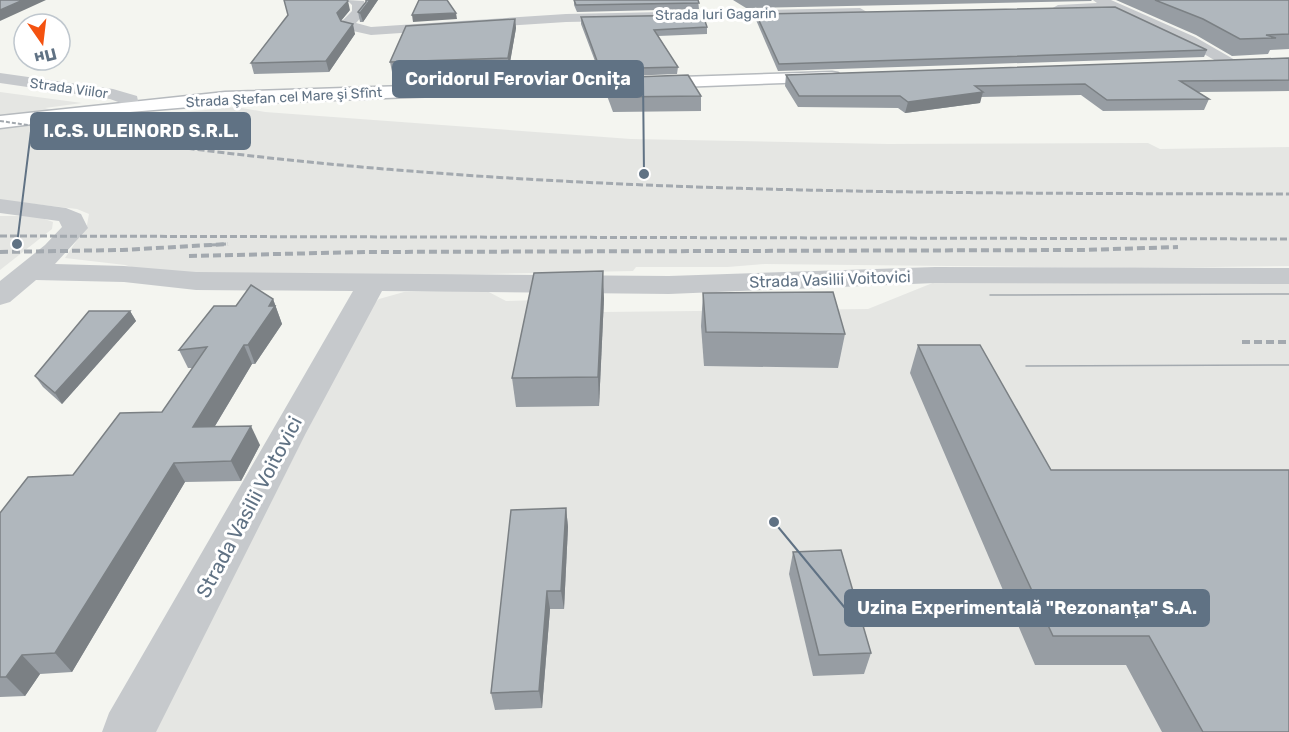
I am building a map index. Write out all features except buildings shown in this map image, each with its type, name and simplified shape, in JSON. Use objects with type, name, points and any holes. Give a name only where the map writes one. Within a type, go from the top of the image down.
[{"type":"main road","points":[[1198,65],[1256,63]]},
{"type":"main road","name":"Strada Ştefan cel Mare şi Sfînt","points":[[0,122],[130,106],[279,96],[848,77]]},
{"type":"street","name":"Strada Iuri Gagarin","points":[[354,0],[359,4],[359,12],[348,22],[356,29],[391,30],[566,18],[877,12]]},
{"type":"street","points":[[1042,9],[1107,3],[1190,40],[1234,64]]},
{"type":"street","name":"Strada Viilor","points":[[0,78],[113,94],[130,100],[130,106]]},
{"type":"street","points":[[0,206],[66,215],[75,224],[71,236],[0,296]]},
{"type":"street","name":"Strada Vasilii Voitovici","points":[[30,272],[124,274],[196,281],[669,285],[934,275],[1289,276]]},
{"type":"street","name":"Strada Vasilii Voitovici","points":[[128,732],[288,433],[372,282]]},
{"type":"shaded area","points":[[0,92],[82,103],[45,108],[92,121],[236,107],[265,112],[631,139],[888,144],[1148,143],[1160,149],[1289,147],[1289,266],[1133,268],[765,264],[728,267],[636,267],[633,271],[391,276],[154,274],[125,265],[65,258],[87,225],[89,214],[77,209],[0,200]]},
{"type":"shaded area","points":[[0,216],[36,216],[53,222],[52,229],[0,270]]},
{"type":"shaded area","points":[[935,282],[1289,284],[1289,732],[153,732],[371,306],[379,299],[404,292],[485,290],[506,301],[604,298],[604,312],[868,309]]},
{"type":"tram line","points":[[990,295],[1289,294]]},
{"type":"tram line","points":[[1026,366],[1289,365]]},
{"type":"railway","points":[[0,121],[159,144]]},
{"type":"railway","points":[[148,143],[290,160],[432,173],[575,182],[860,191],[1289,194]]},
{"type":"railway","points":[[0,236],[1289,239]]},
{"type":"railway","points":[[0,252],[122,250],[228,244],[209,245]]},
{"type":"railway","points":[[189,256],[367,252],[1085,250],[1178,247]]},
{"type":"railway","points":[[1242,342],[1289,342]]},
{"type":"place","name":"Coridorul Feroviar Ocnița","points":[[644,174]]},
{"type":"place","name":"I.C.S. ULEINORD S.R.L.","points":[[17,244]]},
{"type":"place","name":"Uzina Experimentală \"Rezonanţa\" S.A.","points":[[774,522]]}]
